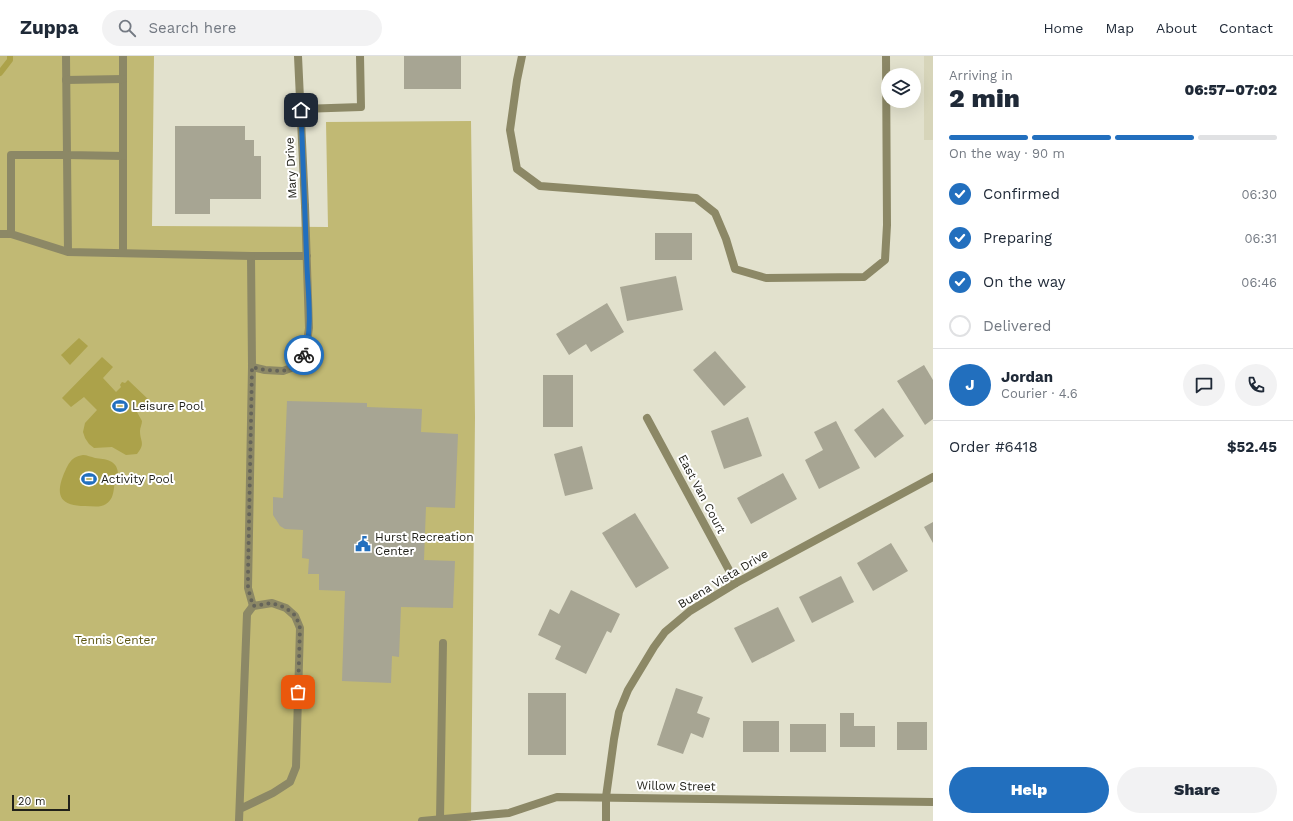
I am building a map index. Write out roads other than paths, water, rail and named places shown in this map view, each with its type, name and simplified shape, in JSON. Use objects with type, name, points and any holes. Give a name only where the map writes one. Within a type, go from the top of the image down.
[{"type":"street","points":[[66,56],[68,252]]},
{"type":"street","points":[[123,56],[123,253]]},
{"type":"street","name":"Mary Drive","points":[[252,367],[265,370],[283,371],[299,365],[306,349],[309,328],[298,56]]},
{"type":"street","points":[[301,110],[361,107],[360,56]]},
{"type":"street","points":[[522,56],[510,130],[517,169],[540,186],[696,198],[715,213],[726,239],[735,269],[766,278],[864,277],[885,260],[887,225],[886,56]]},
{"type":"street","points":[[66,80],[123,79]]},
{"type":"street","points":[[12,234],[11,155],[123,156]]},
{"type":"street","points":[[0,234],[12,234],[68,252],[307,256]]},
{"type":"street","points":[[251,256],[252,367],[248,588],[253,606]]},
{"type":"street","name":"East Van Court","points":[[647,418],[736,583]]},
{"type":"street","name":"Buena Vista Drive","points":[[606,821],[606,797],[619,712],[628,690],[646,659],[665,632],[690,611],[736,583],[933,477]]},
{"type":"street","points":[[239,821],[247,614],[253,606],[272,603],[286,608],[296,616],[300,628],[296,767],[290,782],[273,793],[240,809]]},
{"type":"street","points":[[440,819],[443,643]]},
{"type":"street","name":"Willow Street","points":[[422,821],[509,813],[557,797],[933,802]]},
{"type":"waterway","points":[[0,73],[10,60],[10,56]]},
{"type":"place","name":"Leisure Pool","points":[[120,406]]},
{"type":"place","name":"Activity Pool","points":[[89,479]]},
{"type":"place","name":"Hurst Recreation Center","points":[[363,544]]},
{"type":"park label","name":"Tennis Center","points":[[115,640]]}]
